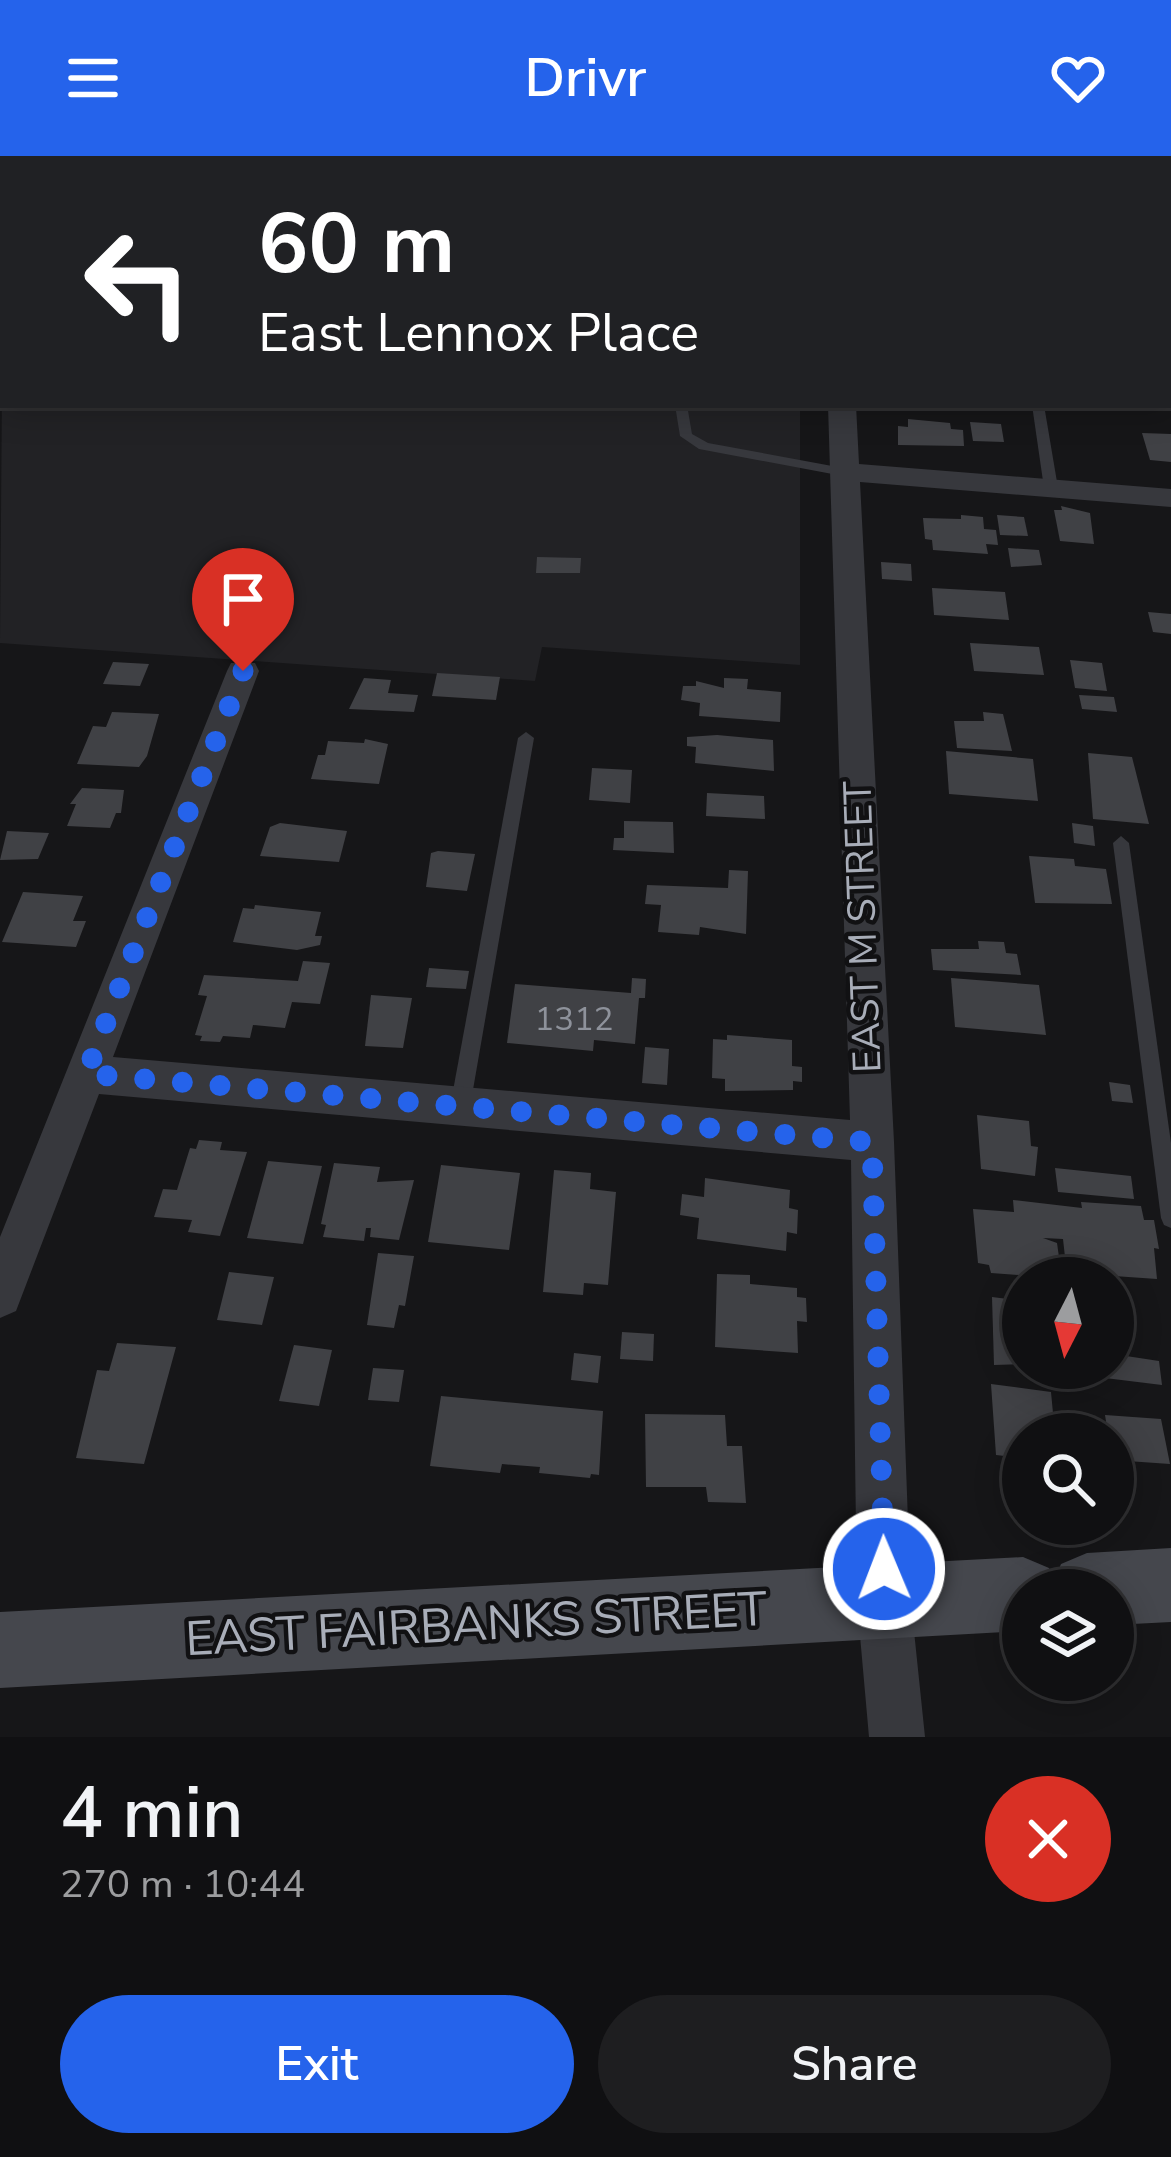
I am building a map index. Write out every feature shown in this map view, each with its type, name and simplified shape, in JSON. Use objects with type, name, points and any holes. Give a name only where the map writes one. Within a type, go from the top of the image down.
[{"type":"street","name":"EAST M STREET","points":[[842,408],[872,1142],[884,1602],[897,1737]]},
{"type":"street","points":[[843,472],[1171,498]]},
{"type":"street","points":[[0,1295],[243,671]]},
{"type":"street","points":[[86,1074],[872,1142]]},
{"type":"street","points":[[1134,1587],[1171,1585]]},
{"type":"street","name":"EAST FAIRBANKS STREET","points":[[0,1650],[1002,1595]]},
{"type":"lane","points":[[681,408],[686,436],[704,446],[843,472]]},
{"type":"lane","points":[[1038,408],[1051,488]]},
{"type":"lane","points":[[460,1107],[526,739]]},
{"type":"lane","points":[[1121,843],[1171,1218]]},
{"type":"shaded area","points":[[2,408],[800,408],[800,665],[542,647],[535,681],[0,643]]},
{"type":"building","points":[[908,419],[950,423],[951,429],[963,430],[964,446],[898,445],[898,426],[908,427]]},
{"type":"building","points":[[970,422],[1001,424],[1004,442],[973,441]]},
{"type":"building","points":[[1142,433],[1171,434],[1171,462],[1150,460]]},
{"type":"building","points":[[1061,506],[1090,513],[1094,544],[1060,541],[1054,510],[1062,510]]},
{"type":"building","points":[[961,515],[983,517],[984,529],[996,530],[998,545],[986,544],[988,554],[933,550],[932,540],[925,539],[923,518],[961,519]]},
{"type":"building","points":[[997,515],[1024,517],[1028,536],[1000,535]]},
{"type":"building","points":[[1008,548],[1039,550],[1042,565],[1011,567]]},
{"type":"building","points":[[537,557],[581,558],[580,573],[536,573]]},
{"type":"building","points":[[881,562],[911,564],[912,581],[882,579]]},
{"type":"building","points":[[932,588],[1005,592],[1009,620],[934,615]]},
{"type":"building","points":[[1148,612],[1171,614],[1171,634],[1153,632]]},
{"type":"building","points":[[970,643],[1039,647],[1044,675],[974,671]]},
{"type":"building","points":[[1070,660],[1102,663],[1107,691],[1075,688]]},
{"type":"building","points":[[113,662],[149,664],[140,686],[103,684]]},
{"type":"building","points":[[437,673],[500,677],[496,700],[432,696]]},
{"type":"building","points":[[364,678],[391,680],[388,693],[418,695],[414,712],[349,709]]},
{"type":"building","points":[[724,678],[748,679],[747,689],[781,692],[780,722],[699,716],[700,703],[681,700],[683,686],[696,686],[696,681],[724,688]]},
{"type":"building","points":[[1079,695],[1114,697],[1117,712],[1082,709]]},
{"type":"building","points":[[112,712],[159,714],[147,756],[139,767],[77,764],[93,726],[106,727]]},
{"type":"building","points":[[983,712],[1003,714],[1012,751],[957,748],[954,721],[984,721]]},
{"type":"building","points":[[687,737],[773,740],[774,771],[695,763],[696,747],[687,746]]},
{"type":"building","points":[[365,739],[388,744],[379,784],[311,779],[328,741],[364,743]]},
{"type":"building","points":[[946,751],[1033,759],[1038,801],[949,794]]},
{"type":"building","points":[[1088,753],[1132,757],[1149,824],[1093,819]]},
{"type":"building","points":[[592,768],[632,770],[630,803],[589,800]]},
{"type":"building","points":[[82,788],[124,790],[121,813],[116,813],[110,828],[67,826],[76,804],[70,804]]},
{"type":"building","points":[[707,793],[764,796],[765,819],[706,816]]},
{"type":"building","points":[[624,821],[673,822],[674,853],[613,850],[614,838],[624,838]]},
{"type":"building","points":[[280,823],[347,831],[339,862],[260,856],[270,827]]},
{"type":"building","points":[[1072,823],[1093,826],[1095,846],[1074,843]]},
{"type":"building","points":[[7,831],[49,833],[38,859],[0,860]]},
{"type":"building","points":[[431,853],[475,854],[467,891],[426,887]]},
{"type":"building","points":[[1029,856],[1074,859],[1075,866],[1106,869],[1112,904],[1035,903]]},
{"type":"building","points":[[729,870],[748,871],[746,934],[700,927],[699,935],[658,932],[661,905],[645,904],[647,885],[728,888]]},
{"type":"building","points":[[23,892],[83,896],[73,921],[86,921],[76,947],[2,942]]},
{"type":"building","points":[[255,905],[321,912],[315,936],[322,936],[320,945],[297,950],[233,942],[243,908],[254,909]]},
{"type":"building","points":[[978,941],[1004,942],[1006,953],[1017,954],[1021,975],[933,970],[931,949],[979,949]]},
{"type":"building","points":[[303,961],[330,963],[320,1004],[292,1002],[285,1028],[253,1025],[250,1038],[223,1036],[220,1042],[200,1041],[202,1036],[195,1035],[207,996],[198,995],[204,975],[298,981]]},
{"type":"building","points":[[429,968],[469,971],[466,989],[426,987]]},
{"type":"building","points":[[632,978],[646,979],[645,998],[639,998],[635,1044],[594,1040],[593,1051],[507,1043],[515,984],[631,993]]},
{"type":"building","points":[[951,978],[1039,985],[1046,1035],[955,1027]]},
{"type":"building","points":[[371,995],[412,998],[403,1048],[365,1046]]},
{"type":"building","points":[[727,1035],[792,1040],[792,1066],[802,1067],[802,1082],[793,1081],[793,1090],[725,1091],[725,1079],[712,1078],[713,1039],[727,1040]]},
{"type":"building","points":[[645,1047],[669,1049],[667,1085],[642,1083]]},
{"type":"building","points":[[1109,1082],[1130,1085],[1133,1103],[1112,1101]]},
{"type":"building","points":[[977,1115],[1029,1121],[1031,1146],[1038,1147],[1035,1176],[981,1169]]},
{"type":"building","points":[[199,1140],[222,1142],[220,1150],[247,1152],[220,1236],[188,1232],[192,1220],[154,1217],[163,1189],[177,1190],[190,1148],[196,1149]]},
{"type":"building","points":[[268,1161],[322,1166],[303,1244],[247,1238]]},
{"type":"building","points":[[334,1163],[380,1167],[377,1182],[414,1180],[399,1240],[370,1237],[371,1228],[366,1228],[364,1241],[323,1237],[326,1225],[321,1224]]},
{"type":"building","points":[[441,1165],[520,1173],[509,1250],[428,1242]]},
{"type":"building","points":[[1055,1168],[1131,1176],[1134,1199],[1058,1192]]},
{"type":"building","points":[[554,1170],[591,1173],[590,1189],[616,1192],[608,1285],[584,1283],[583,1295],[543,1292]]},
{"type":"building","points":[[705,1178],[790,1190],[789,1208],[798,1210],[797,1234],[787,1232],[786,1251],[697,1239],[699,1218],[680,1215],[682,1194],[704,1197]]},
{"type":"building","points":[[1013,1200],[1082,1208],[1081,1202],[1141,1206],[1144,1220],[1154,1220],[1157,1279],[1134,1277],[1134,1257],[1065,1257],[1063,1239],[1043,1238],[1057,1243],[1059,1257],[1002,1257],[1002,1274],[991,1273],[989,1265],[978,1263],[973,1209],[1014,1212]]},
{"type":"building","points":[[378,1253],[414,1256],[405,1306],[399,1305],[394,1328],[367,1325]]},
{"type":"building","points":[[229,1272],[274,1277],[262,1325],[217,1320]]},
{"type":"building","points":[[717,1274],[750,1275],[750,1284],[797,1288],[797,1297],[806,1298],[807,1322],[797,1321],[798,1353],[715,1347]]},
{"type":"building","points":[[992,1297],[1002,1298],[1002,1365],[994,1365]]},
{"type":"building","points":[[622,1332],[654,1334],[653,1361],[620,1359]]},
{"type":"building","points":[[117,1343],[176,1347],[144,1464],[76,1458],[97,1370],[109,1371]]},
{"type":"building","points":[[294,1345],[332,1350],[319,1406],[279,1401]]},
{"type":"building","points":[[574,1353],[601,1356],[598,1383],[571,1380]]},
{"type":"building","points":[[1134,1357],[1159,1361],[1162,1385],[1134,1382]]},
{"type":"building","points":[[373,1368],[404,1370],[399,1402],[368,1400]]},
{"type":"building","points":[[991,1384],[1051,1392],[1053,1413],[1002,1413],[1002,1456],[996,1455]]},
{"type":"building","points":[[441,1396],[603,1411],[599,1475],[539,1473],[540,1467],[502,1464],[500,1473],[430,1466]]},
{"type":"building","points":[[645,1414],[725,1415],[727,1446],[742,1446],[746,1503],[708,1502],[706,1487],[646,1487]]},
{"type":"building","points":[[1134,1417],[1161,1419],[1170,1464],[1134,1461]]},
{"type":"route","points":[[243,671],[86,1074],[872,1142],[884,1569]]}]
